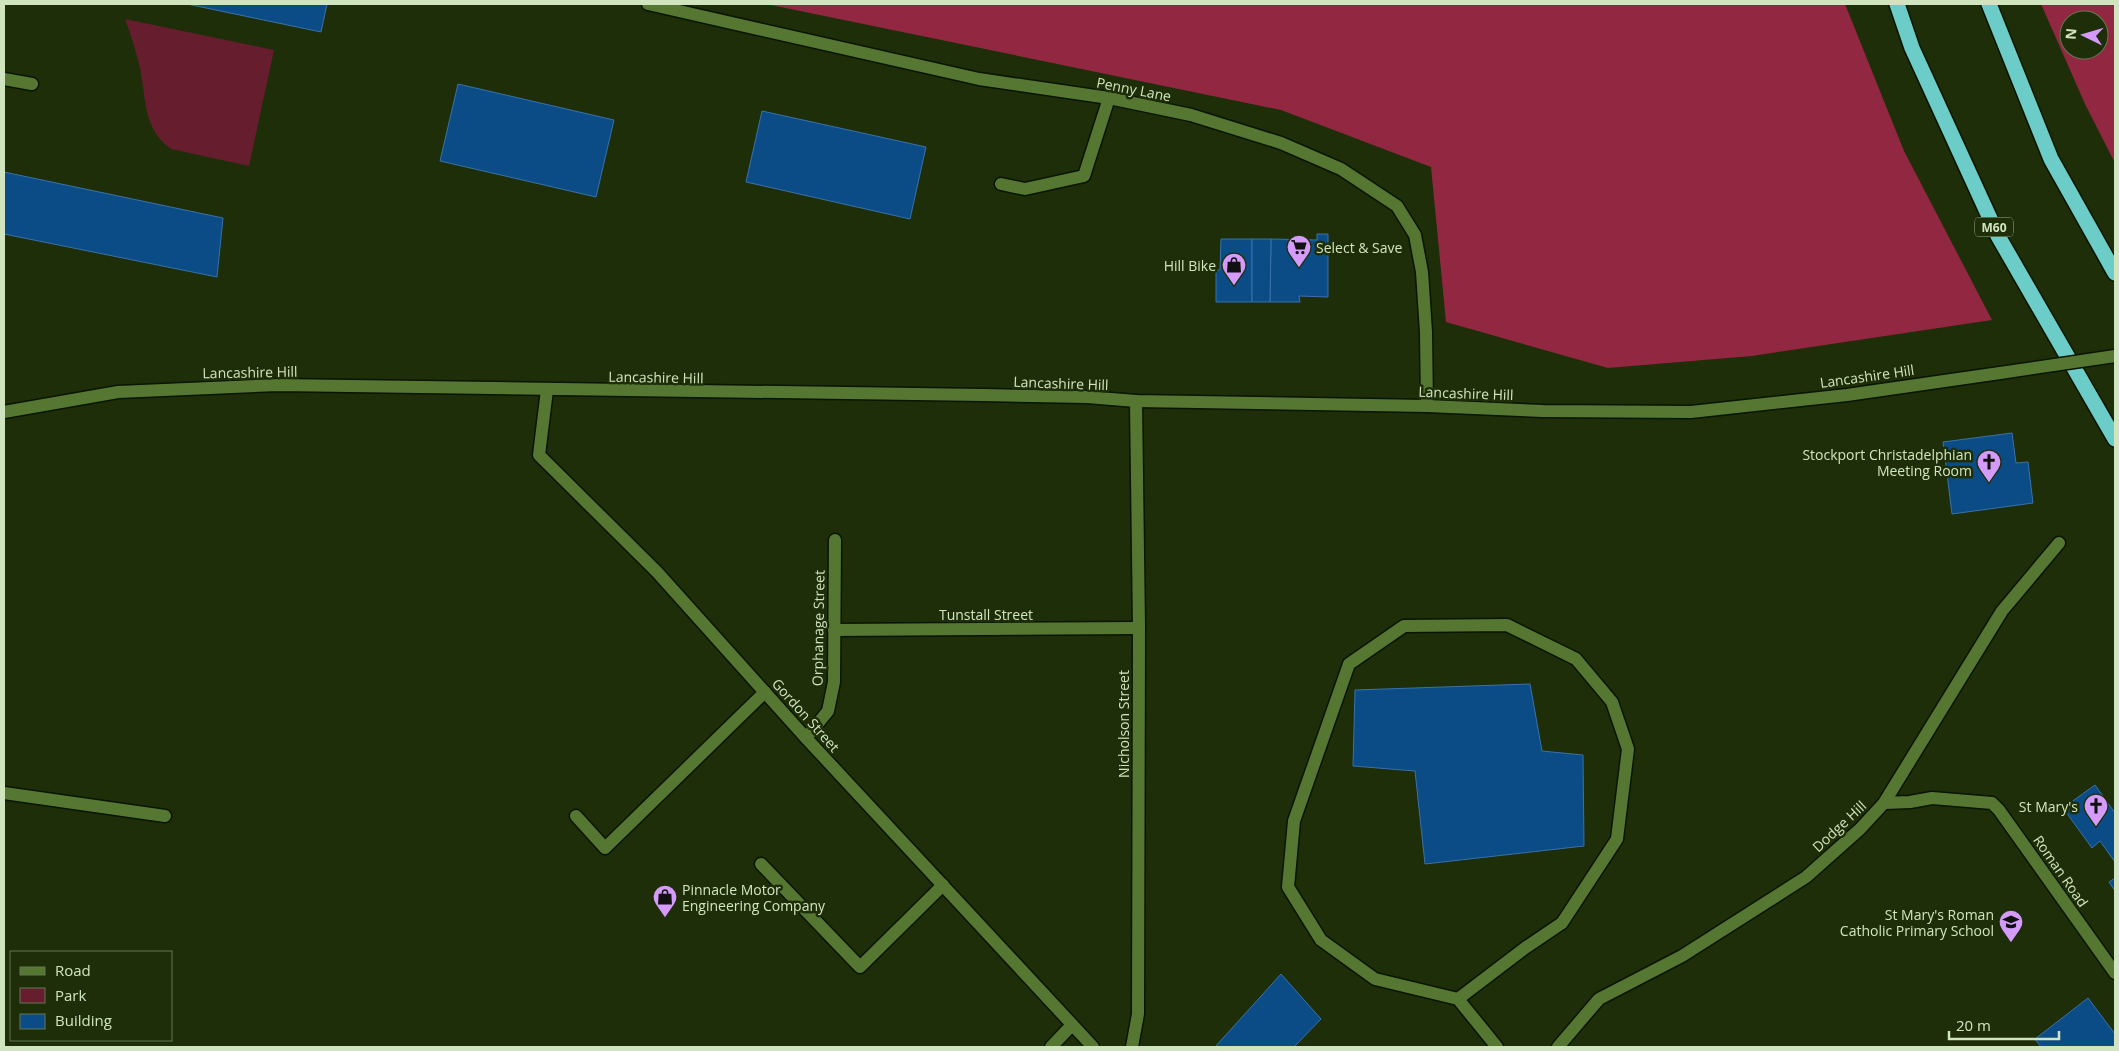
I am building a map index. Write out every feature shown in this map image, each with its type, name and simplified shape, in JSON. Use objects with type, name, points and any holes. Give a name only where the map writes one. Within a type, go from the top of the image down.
[{"type":"highway","name":"M60","points":[[1897,4],[1912,48],[1998,236],[2115,439]]},
{"type":"highway","points":[[1989,4],[2052,160],[2115,273]]},
{"type":"street","name":"Penny Lane","points":[[648,4],[979,79],[1109,98],[1191,116],[1281,143],[1341,169],[1397,206],[1415,235],[1422,272],[1426,332],[1427,406]]},
{"type":"street","points":[[4,78],[32,84]]},
{"type":"street","points":[[1001,184],[1025,189],[1084,176],[1109,98]]},
{"type":"street","name":"Lancashire Hill","points":[[4,412],[118,392],[278,385],[992,395],[1087,397],[1136,401],[1427,406],[1543,412],[1691,412],[1847,395],[2115,356]]},
{"type":"street","name":"Gordon Street","points":[[548,390],[539,454],[657,572],[806,738],[1093,1047]]},
{"type":"street","name":"Nicholson Street","points":[[1132,1047],[1138,1014],[1139,628],[1136,401]]},
{"type":"street","name":"Orphanage Street","points":[[806,738],[828,711],[832,697],[834,682],[835,540]]},
{"type":"street","name":"Dodge Hill","points":[[1558,1047],[1599,999],[1682,956],[1806,877],[1860,829],[1884,803],[2002,611],[2059,543]]},
{"type":"street","points":[[1458,999],[1525,948],[1562,923],[1617,840],[1628,749],[1612,702],[1576,659],[1506,625],[1404,626],[1348,664],[1294,821],[1288,886],[1321,940],[1374,979],[1458,999],[1497,1047]]},
{"type":"street","name":"Tunstall Street","points":[[834,630],[1139,628]]},
{"type":"street","points":[[576,816],[605,848],[765,692]]},
{"type":"street","points":[[4,792],[165,816]]},
{"type":"street","name":"Roman Road","points":[[1884,803],[1910,802],[1932,798],[1992,803],[1999,810],[2115,973]]},
{"type":"street","points":[[761,864],[860,967],[942,885]]},
{"type":"street","points":[[1051,1047],[1072,1025]]},
{"type":"green space","points":[[125,19],[274,50],[249,166],[171,149],[162,141],[150,122],[140,68]]},
{"type":"shaded area","points":[[766,4],[1845,4],[1904,151],[1992,320],[1752,356],[1608,368],[1446,322],[1431,167],[1281,110]]},
{"type":"shaded area","points":[[2041,4],[2115,4],[2115,163],[2085,104],[2066,60],[2109,60],[2109,10],[2059,10],[2059,45]]},
{"type":"building","points":[[187,4],[327,4],[321,32]]},
{"type":"building","points":[[458,84],[614,120],[596,197],[440,161]]},
{"type":"building","points":[[762,111],[926,147],[910,219],[746,182]]},
{"type":"building","points":[[4,172],[223,218],[217,277],[4,234]]},
{"type":"building","name":"Select & Save","points":[[1317,234],[1328,234],[1328,297],[1299,296],[1300,302],[1270,302],[1271,239],[1317,240]]},
{"type":"building","name":"Hill Bike","points":[[1221,239],[1252,239],[1252,302],[1216,302],[1216,270],[1220,270]]},
{"type":"building","points":[[1252,239],[1271,239],[1270,302],[1252,302]]},
{"type":"building","name":"Stockport Christadelphian Meeting Room","points":[[2012,433],[2016,463],[2028,462],[2033,503],[1952,514],[1943,442]]},
{"type":"building","points":[[1530,684],[1542,751],[1583,755],[1584,846],[1425,864],[1415,771],[1353,766],[1355,690]]},
{"type":"building","name":"St Mary's","points":[[2095,785],[2115,813],[2115,862],[2100,841],[2092,848],[2063,808]]},
{"type":"building","points":[[2115,878],[2115,891],[2109,882]]},
{"type":"building","points":[[1281,974],[1321,1019],[1294,1047],[1215,1047]]},
{"type":"building","points":[[2088,998],[2115,1034],[2115,1047],[2041,1047],[2035,1039]]},
{"type":"place","name":"Select & Save","points":[[1299,268]]},
{"type":"place","name":"Hill Bike","points":[[1234,286]]},
{"type":"place","name":"Stockport Christadelphian Meeting Room","points":[[1989,483]]},
{"type":"place","name":"St Mary's","points":[[2096,827]]},
{"type":"place","name":"Pinnacle Motor Engineering Company","points":[[665,918]]},
{"type":"place","name":"St Mary's Roman Catholic Primary School","points":[[2011,943]]}]
